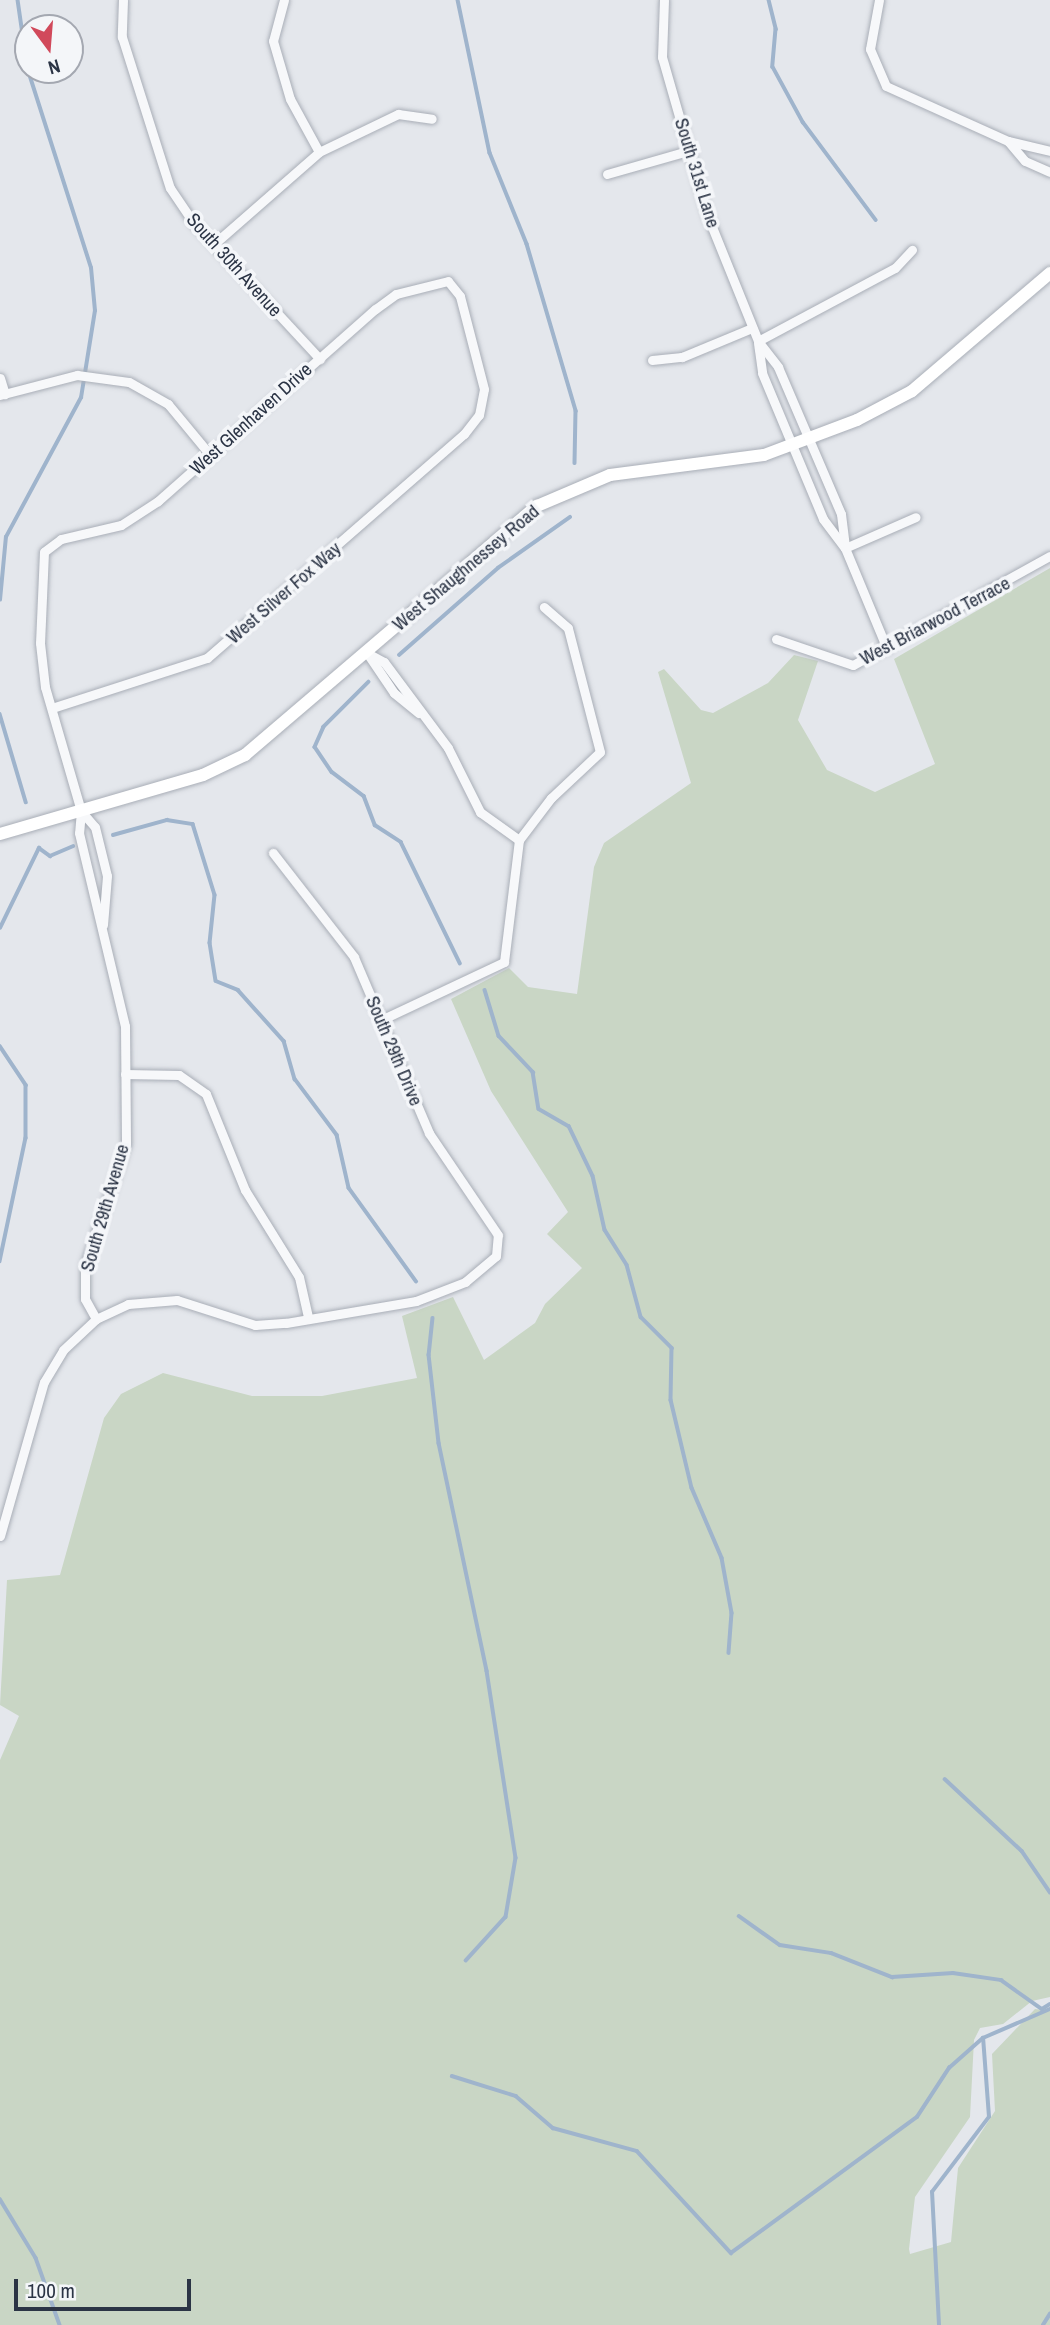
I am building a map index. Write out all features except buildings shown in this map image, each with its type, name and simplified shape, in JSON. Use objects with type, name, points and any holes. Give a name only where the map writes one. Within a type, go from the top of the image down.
[{"type":"street","name":"South 30th Avenue","points":[[123,0],[122,37],[158,159],[181,206],[320,359]]},
{"type":"street","points":[[284,0],[278,9],[273,41],[290,99],[319,152]]},
{"type":"street","name":"South 31st Lane","points":[[664,0],[662,57],[691,150],[708,218],[752,328],[789,393],[831,490],[845,548]]},
{"type":"street","points":[[879,0],[870,49],[886,86],[1007,141],[1050,151]]},
{"type":"street","points":[[214,244],[319,152],[398,114],[432,119]]},
{"type":"street","points":[[1007,141],[1025,161],[1050,172]]},
{"type":"street","points":[[607,174],[691,150]]},
{"type":"street","points":[[758,341],[895,268],[912,250]]},
{"type":"street","name":"West Shaughnessey Road","points":[[0,834],[203,775],[245,755],[553,497],[629,470],[736,461],[809,439],[912,391],[1050,273]]},
{"type":"street","name":"West Glenhaven Drive","points":[[47,544],[121,525],[211,456],[396,294],[448,281],[460,296],[484,389],[479,415]]},
{"type":"street","points":[[652,360],[682,357],[752,328]]},
{"type":"street","name":"South 31st Lane","points":[[758,341],[773,399],[792,445],[814,497],[845,548],[887,649]]},
{"type":"street","points":[[0,378],[2,394],[77,375],[92,374],[129,382],[168,404],[211,456]]},
{"type":"street","points":[[773,399],[789,393]]},
{"type":"street","name":"West Silver Fox Way","points":[[52,708],[207,658],[479,415]]},
{"type":"street","points":[[814,497],[831,490]]},
{"type":"street","points":[[845,548],[916,517]]},
{"type":"street","name":"South 29th Avenue","points":[[47,544],[40,643],[52,708],[81,811],[88,867],[125,1026],[126,1144],[85,1265],[85,1299],[96,1319]]},
{"type":"street","name":"West Briarwood Terrace","points":[[776,639],[853,665],[887,649],[1050,556]]},
{"type":"street","points":[[381,1020],[504,962],[519,840],[551,798],[600,752],[568,628],[544,607]]},
{"type":"street","points":[[367,653],[394,693],[420,714],[455,758],[480,812],[519,840]]},
{"type":"street","name":"South 29th Avenue","points":[[81,811],[94,827],[104,863],[108,886],[102,928]]},
{"type":"street","name":"South 29th Drive","points":[[273,853],[345,942],[429,1133],[498,1235],[496,1256],[465,1282],[415,1301],[308,1317]]},
{"type":"street","points":[[88,867],[104,863]]},
{"type":"street","points":[[0,1536],[44,1382],[63,1350],[96,1319],[153,1300],[204,1306],[255,1325],[308,1317],[299,1277],[245,1190],[206,1094],[179,1075],[125,1074]]},
{"type":"green space","points":[[1050,568],[1050,1997],[1032,2001],[1003,2024],[980,2028],[974,2040],[970,2117],[915,2197],[909,2249],[910,2254],[951,2242],[958,2168],[995,2111],[992,2054],[1035,2009],[1050,2011],[1050,2325],[0,2325],[0,1760],[19,1716],[0,1705],[7,1580],[60,1575],[104,1418],[121,1394],[163,1373],[252,1396],[322,1396],[417,1378],[402,1316],[453,1297],[484,1360],[535,1323],[545,1304],[582,1268],[547,1234],[568,1212],[491,1091],[451,999],[509,968],[528,987],[577,994],[594,867],[604,843],[691,783],[658,672],[664,669],[701,710],[713,713],[768,683],[794,655],[818,661],[798,720],[827,770],[875,792],[935,764],[894,659]]},
{"type":"waterway","points":[[18,0],[20,14]]},
{"type":"waterway","points":[[458,0],[490,153],[527,244],[576,411],[575,463]]},
{"type":"waterway","points":[[769,0],[776,29],[773,67],[803,122],[876,220]]},
{"type":"waterway","points":[[0,600],[6,537],[81,398],[95,311],[91,268],[32,84]]},
{"type":"waterway","points":[[399,655],[498,568],[570,517]]},
{"type":"waterway","points":[[369,682],[324,727],[315,747],[332,772],[364,796],[375,825],[401,842],[460,963]]},
{"type":"waterway","points":[[0,714],[26,802]]},
{"type":"waterway","points":[[113,835],[167,820],[193,824],[215,895],[210,943],[216,981],[238,990],[284,1041],[295,1079],[337,1135],[349,1188],[416,1281]]},
{"type":"waterway","points":[[0,928],[39,848],[50,856],[73,846]]},
{"type":"waterway","points":[[485,990],[499,1036],[533,1072],[539,1109],[569,1126],[593,1176],[605,1230],[627,1265],[641,1317],[672,1348],[671,1400],[692,1488],[722,1558],[732,1613],[729,1653]]},
{"type":"waterway","points":[[0,1046],[26,1085],[26,1138],[0,1261]]},
{"type":"waterway","points":[[433,1318],[429,1355],[439,1443],[487,1671],[516,1858],[506,1917],[466,1961]]},
{"type":"waterway","points":[[945,1779],[1022,1851],[1050,1892]]},
{"type":"waterway","points":[[739,1916],[780,1945],[831,1953],[892,1977],[953,1973],[1001,1980],[1042,2009],[1050,2004]]},
{"type":"waterway","points":[[939,2325],[932,2192],[989,2117],[983,2038],[1050,2009]]},
{"type":"waterway","points":[[452,2076],[516,2096],[553,2128],[637,2151],[731,2253],[917,2117],[949,2068],[983,2038]]},
{"type":"waterway","points":[[0,2199],[36,2258],[60,2325]]},
{"type":"waterway","points":[[1043,2325],[1050,2314]]}]
